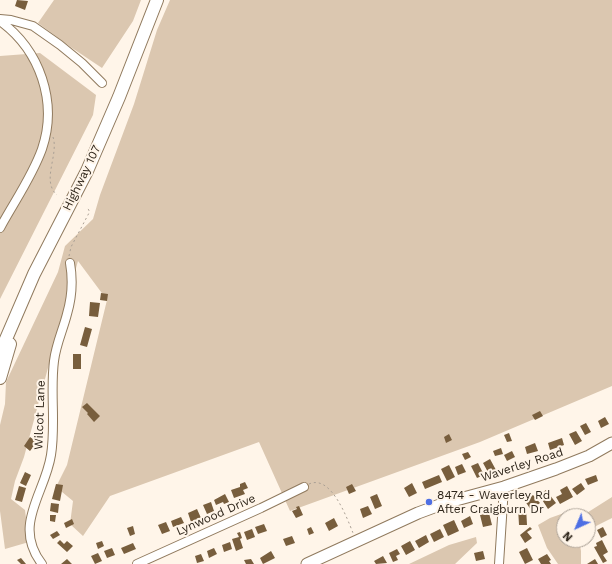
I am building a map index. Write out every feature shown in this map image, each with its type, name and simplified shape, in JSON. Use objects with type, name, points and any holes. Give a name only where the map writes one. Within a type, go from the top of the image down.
[{"type":"highway","name":"Highway 107","points":[[0,353],[34,274],[86,171],[119,97],[157,0]]},
{"type":"highway","points":[[0,338],[34,274]]},
{"type":"highway","points":[[0,378],[34,274]]},
{"type":"main road","name":"Waverley Road","points":[[307,564],[445,503],[504,487],[556,469],[589,456],[612,443]]},
{"type":"street","points":[[0,20],[11,20],[33,26],[82,63],[102,83]]},
{"type":"street","points":[[0,20],[17,36],[35,61],[44,84],[48,110],[42,149],[30,175],[0,228]]},
{"type":"street","name":"Wilcot Lane","points":[[42,564],[32,548],[30,540],[30,521],[46,477],[51,455],[54,429],[54,366],[57,345],[72,292],[70,263]]},
{"type":"street","name":"Lynwood Drive","points":[[137,564],[304,487]]},
{"type":"street","points":[[500,564],[504,487]]},
{"type":"path","points":[[52,136],[55,143],[50,186],[53,192],[57,195]]},
{"type":"path","points":[[70,263],[69,253],[89,213],[89,210],[86,208]]},
{"type":"path","points":[[304,487],[312,483],[319,483],[333,492],[356,542]]},
{"type":"shaded area","points":[[54,0],[141,0],[133,21],[102,68],[38,23]]},
{"type":"shaded area","points":[[170,0],[612,0],[612,386],[480,442],[290,511],[259,442],[110,496],[83,536],[70,524],[73,501],[56,487],[67,465],[107,300],[78,261],[11,499],[25,510],[29,542],[5,549],[0,511],[0,425],[5,404],[6,382],[58,272],[65,246],[93,219],[100,195],[134,104],[157,30]]},
{"type":"shaded area","points":[[40,53],[96,95],[93,115],[0,299],[0,56]]},
{"type":"shaded area","points":[[612,497],[612,518],[596,526],[596,508],[595,508]]},
{"type":"shaded area","points":[[556,516],[556,548],[580,548],[581,564],[558,564],[547,548],[538,525]]},
{"type":"shaded area","points":[[476,537],[477,543],[455,564],[409,564],[449,545]]},
{"type":"building","points":[[17,0],[28,1],[25,10],[15,6]]},
{"type":"building","points":[[101,293],[108,294],[107,301],[100,300]]},
{"type":"building","points":[[90,302],[100,303],[98,317],[89,316]]},
{"type":"building","points":[[85,327],[92,329],[87,347],[80,345]]},
{"type":"building","points":[[73,354],[81,354],[81,369],[73,369]]},
{"type":"building","points":[[87,403],[100,416],[94,422],[82,407]]},
{"type":"building","points":[[540,411],[543,416],[535,420],[532,415]]},
{"type":"building","points":[[605,417],[609,424],[601,428],[598,421]]},
{"type":"building","points":[[586,423],[591,432],[585,435],[580,426]]},
{"type":"building","points":[[576,431],[582,441],[575,445],[569,434]]},
{"type":"building","points":[[509,433],[512,441],[507,442],[504,435]]},
{"type":"building","points":[[449,434],[452,440],[446,443],[444,437]]},
{"type":"building","points":[[30,437],[37,442],[30,451],[24,446]]},
{"type":"building","points":[[562,438],[564,445],[550,450],[548,443]]},
{"type":"building","points":[[535,443],[538,451],[527,454],[525,447]]},
{"type":"building","points":[[501,448],[503,454],[495,456],[493,451]]},
{"type":"building","points":[[512,451],[515,457],[507,461],[504,455]]},
{"type":"building","points":[[468,452],[471,457],[465,460],[462,454]]},
{"type":"building","points":[[490,459],[496,470],[489,474],[483,463]]},
{"type":"building","points":[[478,463],[484,475],[477,478],[471,466]]},
{"type":"building","points":[[462,464],[466,472],[458,475],[455,467]]},
{"type":"building","points":[[449,465],[455,477],[447,481],[441,469]]},
{"type":"building","points":[[25,472],[31,475],[26,486],[20,483]]},
{"type":"building","points":[[439,475],[442,482],[425,489],[422,482]]},
{"type":"building","points":[[596,475],[598,481],[588,485],[585,479]]},
{"type":"building","points":[[245,482],[248,488],[243,490],[245,494],[234,498],[231,490],[240,487],[240,484]]},
{"type":"building","points":[[412,483],[417,493],[409,497],[404,488]]},
{"type":"building","points":[[581,483],[585,489],[577,495],[572,489]]},
{"type":"building","points":[[56,484],[63,485],[60,501],[52,499]]},
{"type":"building","points":[[352,484],[356,491],[349,494],[346,487]]},
{"type":"building","points":[[19,486],[26,488],[22,502],[15,500]]},
{"type":"building","points":[[567,486],[573,497],[560,504],[556,497],[562,494],[560,490]]},
{"type":"building","points":[[546,490],[556,503],[548,509],[539,495]]},
{"type":"building","points":[[225,494],[229,502],[224,504],[223,502],[216,505],[214,500]]},
{"type":"building","points":[[377,494],[382,506],[375,509],[370,497]]},
{"type":"building","points":[[533,495],[540,503],[531,510],[525,501]]},
{"type":"building","points":[[211,502],[214,511],[207,514],[203,505]]},
{"type":"building","points":[[51,503],[59,504],[58,513],[50,511]]},
{"type":"building","points":[[299,506],[303,515],[296,518],[292,511],[297,509],[296,507]]},
{"type":"building","points":[[368,506],[372,514],[363,518],[360,509]]},
{"type":"building","points":[[526,507],[527,525],[519,525],[518,508]]},
{"type":"building","points":[[197,509],[201,518],[191,522],[188,513]]},
{"type":"building","points":[[489,513],[492,525],[483,527],[480,515]]},
{"type":"building","points":[[50,515],[56,515],[55,522],[50,521]]},
{"type":"building","points":[[470,516],[473,524],[464,528],[461,521]]},
{"type":"building","points":[[181,517],[184,523],[173,527],[171,521]]},
{"type":"building","points":[[334,518],[338,526],[329,531],[325,523]]},
{"type":"building","points":[[72,519],[74,524],[66,528],[64,523]]},
{"type":"building","points":[[454,520],[459,531],[448,536],[443,525]]},
{"type":"building","points":[[166,522],[170,531],[162,534],[158,525]]},
{"type":"building","points":[[264,524],[267,531],[258,534],[255,527]]},
{"type":"building","points":[[133,526],[135,534],[130,536],[127,528]]},
{"type":"building","points":[[311,527],[314,533],[309,535],[307,529]]},
{"type":"building","points":[[530,527],[532,529],[527,532],[532,538],[525,543],[520,535]]},
{"type":"building","points":[[603,527],[607,535],[601,538],[597,530]]},
{"type":"building","points":[[252,529],[255,537],[247,540],[244,532]]},
{"type":"building","points":[[440,529],[444,537],[434,542],[430,534]]},
{"type":"building","points":[[57,531],[60,535],[53,539],[50,535]]},
{"type":"building","points":[[240,532],[242,538],[240,539],[243,548],[236,551],[232,539],[239,537],[237,533]]},
{"type":"building","points":[[426,535],[429,542],[419,548],[415,541]]},
{"type":"building","points":[[292,536],[295,543],[286,546],[283,539]]},
{"type":"building","points":[[60,540],[64,544],[67,541],[73,546],[67,552],[57,543]]},
{"type":"building","points":[[602,540],[608,552],[603,555],[607,561],[603,563],[595,548],[597,546],[596,543]]},
{"type":"building","points":[[102,541],[104,546],[98,549],[96,543]]},
{"type":"building","points":[[410,541],[415,550],[406,555],[401,546]]},
{"type":"building","points":[[230,542],[232,549],[224,552],[222,545]]},
{"type":"building","points":[[133,543],[136,549],[124,554],[121,548]]},
{"type":"building","points":[[112,548],[115,555],[107,558],[104,551]]},
{"type":"building","points":[[214,548],[217,554],[209,558],[207,551]]},
{"type":"building","points":[[527,548],[533,560],[525,564],[519,552]]},
{"type":"building","points":[[397,549],[400,554],[396,556],[398,560],[393,562],[389,553]]},
{"type":"building","points":[[271,551],[275,558],[263,564],[260,558]]},
{"type":"building","points":[[483,551],[485,559],[476,561],[474,553]]},
{"type":"building","points":[[98,553],[102,561],[95,564],[91,556]]},
{"type":"building","points":[[201,554],[204,561],[197,563],[195,556]]},
{"type":"building","points":[[547,554],[551,560],[549,561],[551,564],[541,564],[538,559]]},
{"type":"building","points":[[383,556],[387,563],[376,564],[374,561]]},
{"type":"building","points":[[21,558],[26,564],[21,564],[17,560]]},
{"type":"building","points":[[67,559],[72,564],[61,564]]},
{"type":"building","points":[[251,559],[254,564],[246,564],[244,560]]},
{"type":"building","points":[[595,559],[598,564],[587,564]]},
{"type":"place","name":"8474 - Waverley Rd After Craigburn Dr","points":[[429,502]]}]
